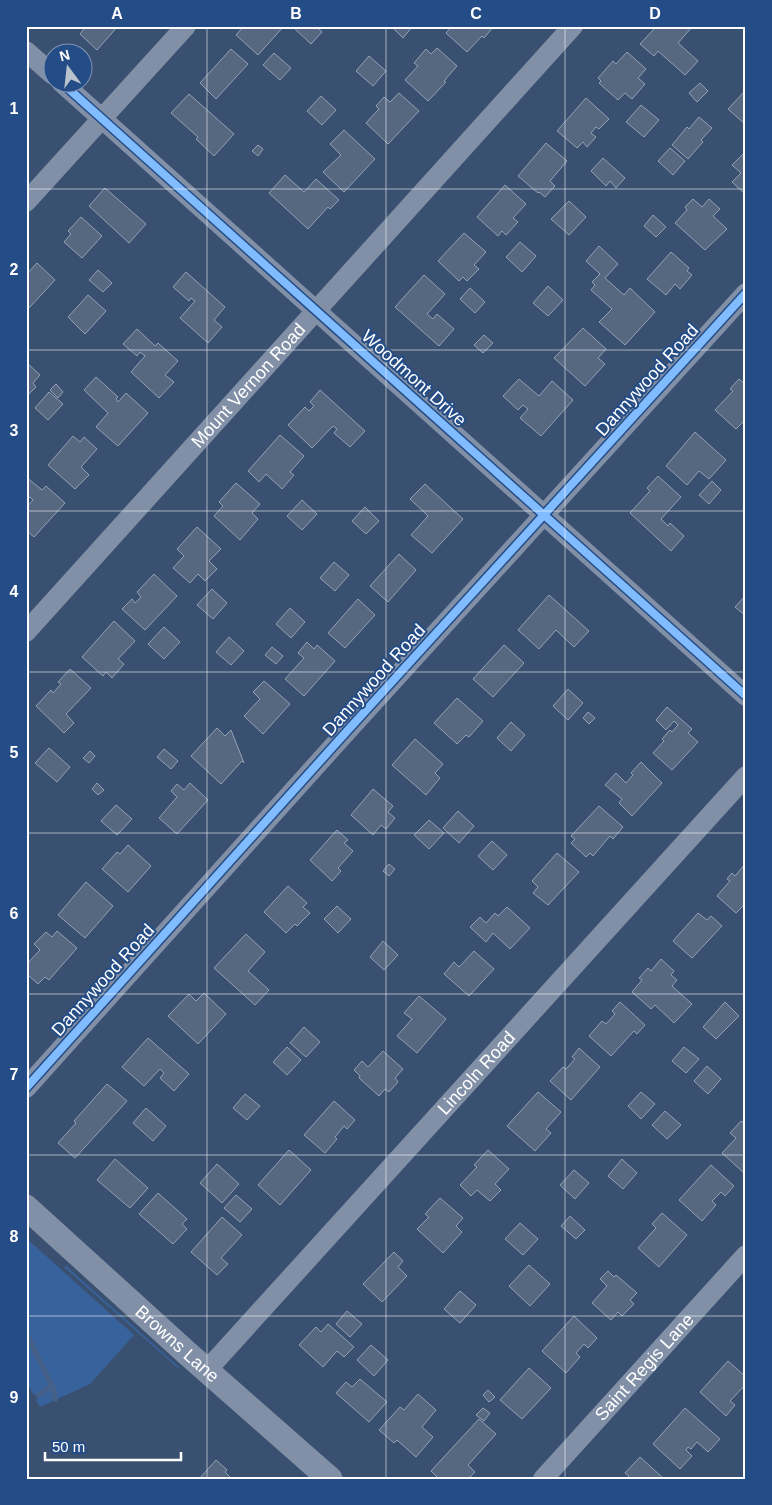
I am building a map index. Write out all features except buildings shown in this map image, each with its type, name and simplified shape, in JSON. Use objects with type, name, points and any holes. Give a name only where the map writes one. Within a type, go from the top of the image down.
[{"type":"street","points":[[26,202],[186,26]]},
{"type":"street","name":"Mount Vernon Road","points":[[26,632],[573,26]]},
{"type":"street","points":[[26,51],[42,65]]},
{"type":"street","name":"Woodmont Drive","points":[[73,92],[746,696]]},
{"type":"street","name":"Dannywood Road","points":[[26,1088],[348,730],[746,293]]},
{"type":"street","name":"Lincoln Road","points":[[207,1370],[746,776]]},
{"type":"street","name":"Browns Lane","points":[[26,1207],[330,1479]]},
{"type":"street","name":"Saint Regis Lane","points":[[543,1479],[746,1255]]},
{"type":"shaded area","points":[[26,1238],[134,1335],[90,1384],[40,1407],[36,1400],[45,1392],[52,1389],[52,1399],[55,1400],[57,1397],[26,1330]]},
{"type":"shaded area","points":[[66,1266],[180,1368],[64,1267]]},
{"type":"shaded area","points":[[26,1336],[50,1386],[36,1395],[33,1394],[26,1381]]},
{"type":"waterway","points":[[26,1333],[53,1388],[55,1399]]},
{"type":"waterway","points":[[38,1395],[50,1387]]},
{"type":"cycle path","points":[[72,92],[746,696]]},
{"type":"cycle path","points":[[26,1088],[348,730],[746,293]]}]
